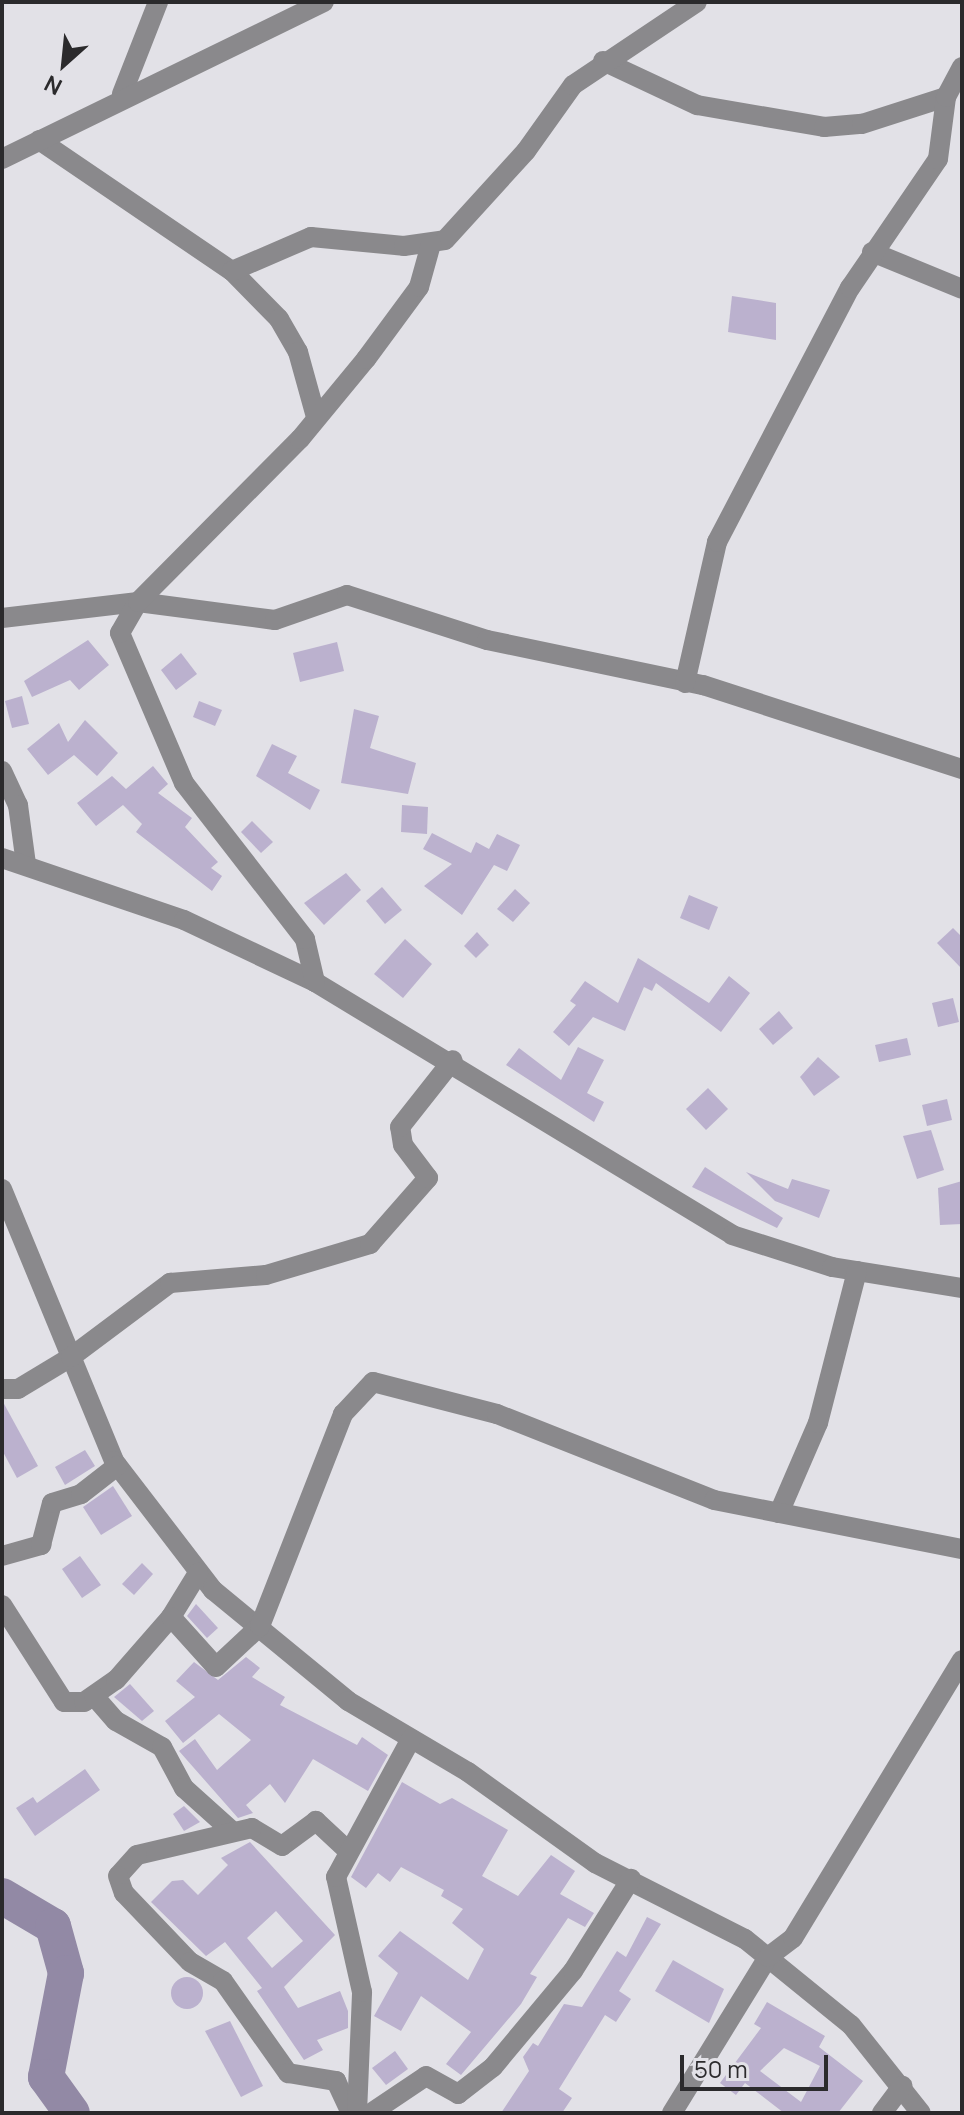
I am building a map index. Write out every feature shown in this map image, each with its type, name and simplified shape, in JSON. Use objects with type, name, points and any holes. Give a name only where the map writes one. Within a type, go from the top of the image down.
[{"type":"street","points":[[122,94],[158,2]]},
{"type":"street","points":[[6,149],[39,140],[122,94],[324,2]]},
{"type":"street","points":[[315,982],[305,939],[184,783],[136,686],[119,641],[138,602],[316,417],[410,301],[431,244],[472,213],[573,85],[603,61],[697,2]]},
{"type":"street","points":[[603,61],[697,105],[824,127],[862,124],[946,97]]},
{"type":"street","points":[[685,683],[717,542],[872,252],[938,159],[946,97],[962,67]]},
{"type":"street","points":[[39,140],[232,271],[279,319],[298,352],[316,417]]},
{"type":"street","points":[[232,271],[311,237],[431,244]]},
{"type":"street","points":[[872,252],[962,289]]},
{"type":"street","points":[[2,618],[138,602],[275,620],[347,595],[487,640],[685,683],[962,769]]},
{"type":"street","points":[[2,771],[18,805],[26,864]]},
{"type":"street","points":[[2,858],[184,920],[315,982],[453,1060],[697,1217],[764,1247],[857,1271],[962,1288]]},
{"type":"street","points":[[2,1389],[18,1389],[71,1357],[181,1279],[266,1275],[370,1244],[428,1178],[403,1145],[400,1127],[453,1060]]},
{"type":"street","points":[[2,1189],[117,1466],[198,1573],[348,1701],[411,1739],[595,1863],[712,1917],[768,1957],[851,2025],[921,2113]]},
{"type":"street","points":[[779,1513],[818,1423],[857,1271]]},
{"type":"street","points":[[171,1617],[216,1667],[260,1626],[343,1414],[373,1382],[497,1414],[670,1485],[779,1513],[962,1549]]},
{"type":"street","points":[[2,1556],[41,1545],[52,1503],[81,1494],[117,1466]]},
{"type":"street","points":[[2,1605],[64,1702],[94,1696],[171,1617],[198,1573]]},
{"type":"street","points":[[672,2113],[768,1957],[793,1938],[962,1660]]},
{"type":"street","points":[[94,1696],[116,1721],[162,1747],[184,1788],[232,1831]]},
{"type":"street","points":[[354,2113],[362,1992],[336,1877],[345,1848],[411,1739]]},
{"type":"street","points":[[345,1848],[316,1821],[282,1846],[252,1828],[137,1855],[118,1876],[124,1893],[190,1962],[223,1981],[288,2073],[336,2081],[354,2113]]},
{"type":"street","points":[[371,2113],[426,2076],[458,2094],[493,2067],[573,1971],[631,1879]]},
{"type":"street","points":[[882,2113],[902,2086]]},
{"type":"building","points":[[732,296],[776,303],[776,340],[728,332]]},
{"type":"building","points":[[88,640],[109,665],[79,690],[70,680],[32,697],[24,681]]},
{"type":"building","points":[[337,642],[344,671],[300,682],[293,653]]},
{"type":"building","points":[[181,653],[197,674],[176,690],[161,670]]},
{"type":"building","points":[[22,696],[29,724],[12,728],[5,701]]},
{"type":"building","points":[[199,701],[222,710],[215,726],[193,717]]},
{"type":"building","points":[[354,709],[379,716],[370,748],[416,763],[408,794],[341,783]]},
{"type":"building","points":[[85,720],[118,753],[97,776],[74,755],[48,775],[27,749],[59,723],[68,742]]},
{"type":"building","points":[[272,744],[297,756],[288,773],[320,790],[310,810],[256,776]]},
{"type":"building","points":[[153,766],[168,784],[158,793],[192,818],[185,827],[218,862],[211,868],[222,876],[212,891],[136,832],[142,824],[123,805],[96,826],[77,803],[112,776],[126,789]]},
{"type":"building","points":[[402,805],[428,807],[427,834],[401,832]]},
{"type":"building","points":[[252,821],[273,842],[261,853],[241,832]]},
{"type":"building","points":[[432,833],[471,853],[476,842],[489,849],[497,834],[520,845],[507,871],[494,865],[462,915],[424,886],[452,864],[423,849]]},
{"type":"building","points":[[346,873],[361,890],[324,925],[304,903]]},
{"type":"building","points":[[382,887],[402,910],[385,924],[366,901]]},
{"type":"building","points":[[515,889],[530,903],[513,922],[497,909]]},
{"type":"building","points":[[689,895],[718,907],[709,930],[680,918]]},
{"type":"building","points":[[953,928],[962,937],[962,969],[937,943]]},
{"type":"building","points":[[477,932],[489,945],[476,958],[464,946]]},
{"type":"building","points":[[405,939],[432,964],[403,998],[374,974]]},
{"type":"building","points":[[638,958],[709,1003],[729,976],[750,993],[721,1032],[656,983],[652,991],[644,987],[625,1031],[593,1017],[569,1046],[553,1032],[576,1005],[570,1001],[585,981],[618,1003]]},
{"type":"building","points":[[953,998],[959,1022],[938,1027],[932,1003]]},
{"type":"building","points":[[779,1011],[793,1028],[773,1045],[759,1029]]},
{"type":"building","points":[[907,1038],[911,1055],[879,1062],[875,1045]]},
{"type":"building","points":[[578,1047],[604,1060],[587,1093],[604,1102],[594,1122],[506,1065],[519,1048],[561,1080]]},
{"type":"building","points":[[818,1057],[840,1077],[814,1096],[800,1077]]},
{"type":"building","points":[[708,1088],[728,1109],[706,1130],[686,1109]]},
{"type":"building","points":[[947,1099],[952,1120],[927,1126],[922,1105]]},
{"type":"building","points":[[931,1130],[944,1170],[917,1179],[903,1136]]},
{"type":"building","points":[[705,1167],[783,1218],[777,1228],[692,1187]]},
{"type":"building","points":[[746,1172],[788,1189],[792,1179],[830,1190],[819,1218],[775,1201]]},
{"type":"building","points":[[962,1181],[962,1224],[940,1225],[938,1188]]},
{"type":"building","points":[[3,1402],[38,1466],[17,1478],[2,1450]]},
{"type":"building","points":[[85,1450],[95,1466],[65,1485],[55,1467]]},
{"type":"building","points":[[113,1486],[132,1516],[101,1535],[83,1507]]},
{"type":"building","points":[[80,1556],[101,1585],[82,1598],[62,1569]]},
{"type":"building","points":[[142,1563],[153,1574],[134,1595],[122,1584]]},
{"type":"building","points":[[196,1604],[218,1628],[207,1638],[187,1616]]},
{"type":"building","points":[[246,1657],[260,1668],[252,1677],[285,1697],[280,1705],[357,1745],[362,1737],[388,1755],[368,1791],[313,1759],[285,1803],[270,1784],[246,1805],[253,1813],[238,1818],[179,1751],[195,1739],[217,1770],[251,1740],[219,1714],[183,1743],[165,1721],[195,1697],[176,1681],[194,1662],[218,1680]]},
{"type":"building","points":[[130,1684],[154,1711],[142,1721],[114,1697]]},
{"type":"building","points":[[85,1769],[100,1790],[35,1836],[16,1808],[33,1797],[37,1803]]},
{"type":"building","points":[[402,1782],[440,1804],[452,1798],[508,1830],[482,1876],[518,1896],[551,1855],[575,1871],[560,1894],[594,1913],[585,1927],[568,1918],[530,1974],[537,1977],[521,2004],[461,2075],[446,2064],[471,2032],[421,1996],[401,2031],[374,2016],[398,1973],[378,1956],[400,1931],[468,1980],[484,1949],[452,1923],[463,1909],[441,1896],[444,1890],[401,1867],[390,1882],[378,1873],[366,1888],[351,1877]]},
{"type":"building","points":[[184,1806],[200,1822],[184,1831],[173,1814]]},
{"type":"building","points":[[250,1842],[335,1935],[284,1987],[298,2008],[340,1991],[348,2011],[348,2028],[317,2040],[323,2050],[304,2060],[257,1991],[262,1988],[225,1942],[206,1956],[151,1902],[172,1881],[183,1880],[198,1895],[228,1865],[221,1858]],"holes":[[[276,1911],[303,1941],[272,1968],[247,1938]]]},
{"type":"building","points":[[647,1917],[661,1924],[619,1991],[631,1999],[616,2022],[605,2015],[559,2089],[572,2098],[562,2113],[501,2113],[529,2071],[523,2057],[533,2043],[538,2046],[564,2004],[582,2007],[617,1951],[626,1957]]},
{"type":"building","points":[[673,1960],[724,1989],[709,2023],[655,1991]]},
{"type":"building","points":[[187,1977],[198,1982],[203,1993],[198,2004],[187,2009],[176,2004],[171,1993],[176,1982]]},
{"type":"building","points":[[767,2002],[825,2036],[819,2047],[863,2081],[838,2113],[784,2113],[745,2083],[736,2095],[720,2083],[761,2028],[754,2024]],"holes":[[[784,2048],[820,2066],[801,2102],[760,2071]]]},
{"type":"building","points":[[230,2021],[263,2086],[241,2097],[205,2031]]},
{"type":"building","points":[[395,2051],[408,2069],[386,2085],[372,2068]]},
{"type":"waterway","points":[[2,1896],[53,1926],[66,1973],[46,2077],[72,2113]]}]
